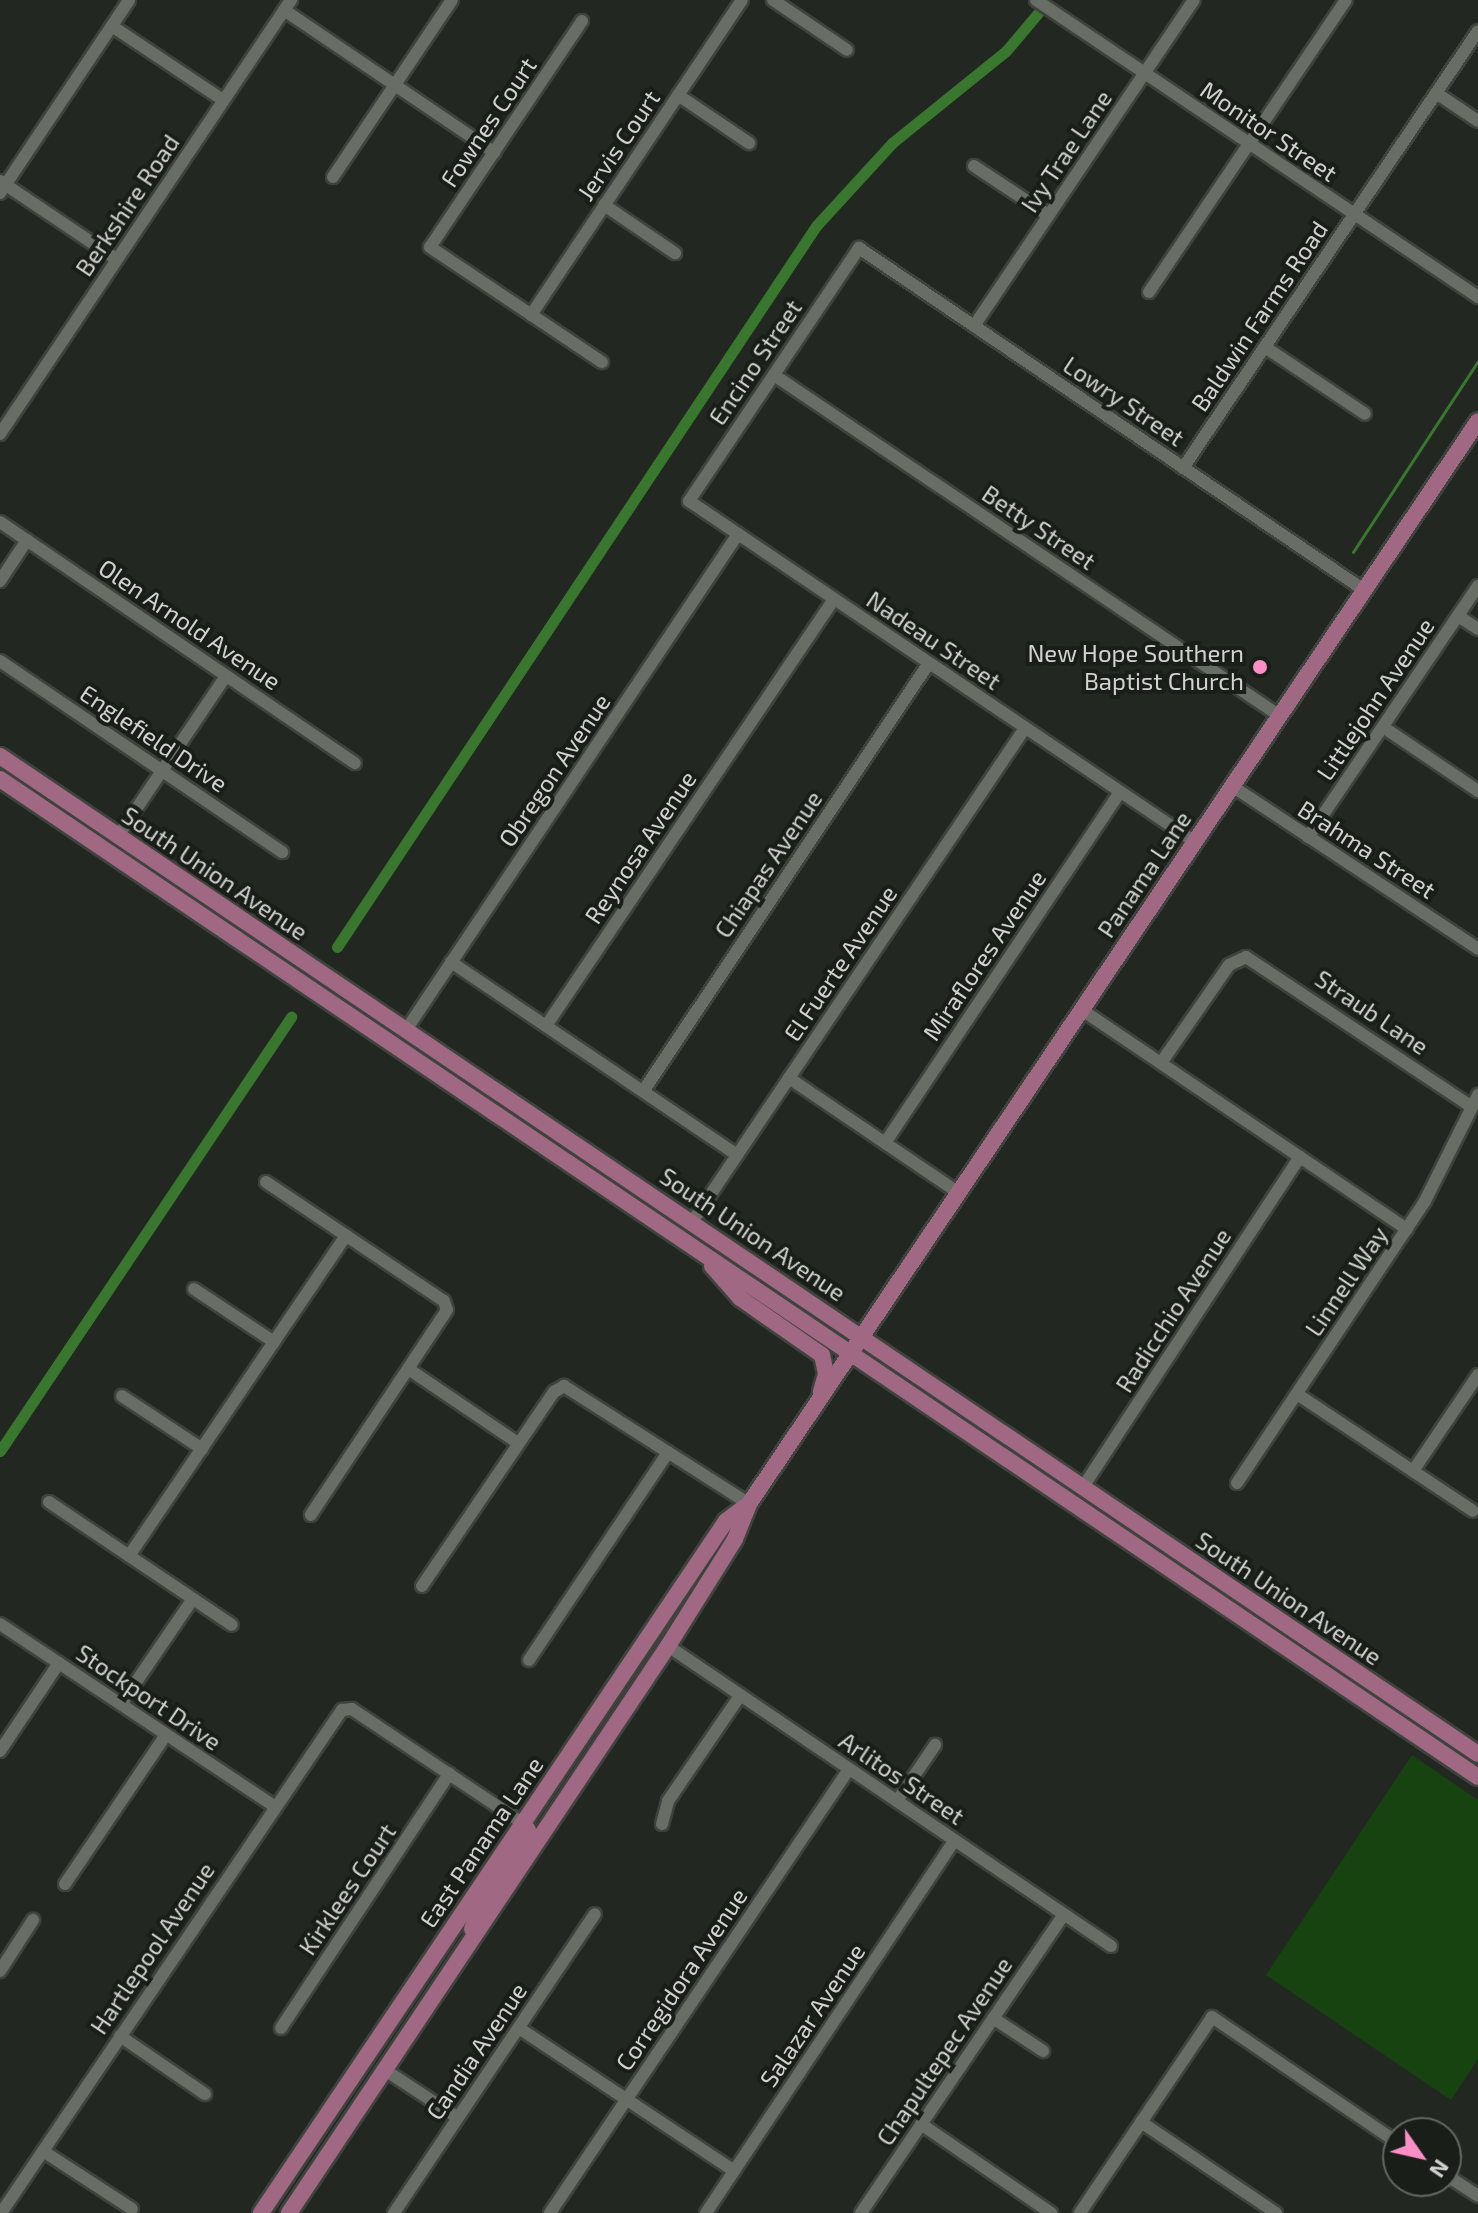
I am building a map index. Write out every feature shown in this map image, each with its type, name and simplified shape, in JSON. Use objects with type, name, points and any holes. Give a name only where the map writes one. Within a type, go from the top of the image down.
[{"type":"main road","name":"Panama Lane","points":[[851,1354],[1478,421]]},
{"type":"main road","name":"South Union Avenue","points":[[0,756],[957,1399],[1476,1753]]},
{"type":"main road","name":"South Union Avenue","points":[[0,779],[1478,1777]]},
{"type":"main road","points":[[662,1226],[674,1222],[726,1256],[758,1265]]},
{"type":"main road","points":[[704,1255],[740,1298],[822,1355],[826,1374],[818,1403]]},
{"type":"main road","points":[[735,1275],[760,1280],[839,1332],[863,1336]]},
{"type":"main road","points":[[851,1354],[862,1350],[918,1384],[957,1399]]},
{"type":"main road","name":"East Panama Lane","points":[[289,2213],[668,1646],[735,1539],[749,1504],[851,1354]]},
{"type":"main road","name":"East Panama Lane","points":[[261,2213],[722,1527],[749,1504]]},
{"type":"main road","points":[[668,1646],[668,1628],[712,1557],[722,1527]]},
{"type":"main road","points":[[1286,1647],[1299,1646],[1364,1689],[1381,1689]]},
{"type":"main road","points":[[1392,1719],[1404,1716],[1460,1753],[1476,1753]]},
{"type":"main road","points":[[471,1942],[480,1907],[525,1839],[528,1830],[522,1823]]},
{"type":"main road","points":[[385,2070],[387,2044],[427,1984],[441,1944]]},
{"type":"street","points":[[116,259],[2,186],[129,0]]},
{"type":"street","points":[[333,177],[452,0]]},
{"type":"street","name":"Jervis Court","points":[[531,315],[742,0]]},
{"type":"street","points":[[773,0],[847,50]]},
{"type":"street","name":"Monitor Street","points":[[1036,0],[1478,297]]},
{"type":"street","name":"Ivy Trae Lane","points":[[974,326],[1194,0]]},
{"type":"street","points":[[1149,292],[1346,0]]},
{"type":"street","points":[[287,5],[395,85],[494,152]]},
{"type":"street","name":"Berkshire Road","points":[[0,434],[287,5]]},
{"type":"street","name":"Fownes Court","points":[[531,315],[430,247],[582,21]]},
{"type":"street","points":[[112,26],[223,100]]},
{"type":"street","name":"Baldwin Farms Road","points":[[1183,468],[1478,31]]},
{"type":"street","points":[[1436,93],[1478,121]]},
{"type":"street","points":[[678,95],[749,143]]},
{"type":"street","points":[[974,166],[1048,215]]},
{"type":"street","points":[[604,205],[675,253]]},
{"type":"street","name":"Lowry Street","points":[[859,248],[1364,590]]},
{"type":"street","name":"Encino Street","points":[[689,501],[859,248]]},
{"type":"street","points":[[531,315],[602,362]]},
{"type":"street","points":[[1265,347],[1365,414]]},
{"type":"street","name":"Betty Street","points":[[774,375],[1280,716]]},
{"type":"street","name":"Nadeau Street","points":[[689,501],[1195,842]]},
{"type":"street","name":"Olen Arnold Avenue","points":[[0,522],[355,763]]},
{"type":"street","name":"Obregon Avenue","points":[[406,1030],[738,534]]},
{"type":"street","points":[[0,581],[27,540]]},
{"type":"street","name":"Littlejohn Avenue","points":[[1308,837],[1478,586]]},
{"type":"street","name":"Reynosa Avenue","points":[[546,1026],[834,599]]},
{"type":"street","points":[[1458,616],[1478,629]]},
{"type":"street","name":"Englefield Drive","points":[[0,661],[282,852]]},
{"type":"street","name":"Chiapas Avenue","points":[[644,1090],[929,663]]},
{"type":"street","points":[[118,836],[226,676]]},
{"type":"street","points":[[1383,727],[1478,791]]},
{"type":"street","name":"El Fuerte Avenue","points":[[692,1222],[1025,728]]},
{"type":"street","name":"Brahma Street","points":[[1232,786],[1478,949]]},
{"type":"street","name":"Miraflores Avenue","points":[[885,1143],[1120,792]]},
{"type":"street","name":"Straub Lane","points":[[1161,1063],[1229,965],[1246,957],[1474,1100]]},
{"type":"street","points":[[451,962],[737,1155]]},
{"type":"street","points":[[1082,1010],[1407,1229]]},
{"type":"street","points":[[789,1078],[959,1193]]},
{"type":"street","name":"Linnell Way","points":[[1237,1483],[1407,1229],[1474,1100]]},
{"type":"street","name":"Radicchio Avenue","points":[[1083,1487],[1300,1157]]},
{"type":"street","points":[[266,1182],[444,1301],[447,1310],[311,1515]]},
{"type":"street","points":[[129,1556],[346,1235]]},
{"type":"street","points":[[194,1289],[274,1342]]},
{"type":"street","points":[[410,1370],[518,1443]]},
{"type":"street","points":[[1413,1471],[1478,1375]]},
{"type":"street","points":[[422,1586],[554,1392],[564,1386],[749,1504]]},
{"type":"street","points":[[1297,1394],[1473,1511]]},
{"type":"street","points":[[122,1396],[202,1449]]},
{"type":"street","points":[[529,1660],[668,1452]]},
{"type":"street","points":[[49,1502],[232,1625]]},
{"type":"street","points":[[121,1704],[193,1599]]},
{"type":"street","name":"Stockport Drive","points":[[0,1624],[274,1806]]},
{"type":"street","name":"Arlitos Street","points":[[668,1646],[1111,1946]]},
{"type":"street","points":[[0,1751],[59,1663]]},
{"type":"street","points":[[662,1824],[668,1801],[740,1696]]},
{"type":"street","name":"Hartlepool Avenue","points":[[1,2213],[274,1806],[342,1710],[352,1709],[449,1774]]},
{"type":"street","points":[[65,1884],[166,1735]]},
{"type":"street","points":[[897,1801],[935,1745]]},
{"type":"street","name":"Corregidora Avenue","points":[[550,2213],[849,1769]]},
{"type":"street","points":[[449,1774],[522,1823]]},
{"type":"street","name":"Kirklees Court","points":[[281,2028],[449,1774]]},
{"type":"street","name":"Salazar Avenue","points":[[706,2213],[955,1840]]},
{"type":"street","name":"Candia Avenue","points":[[394,2213],[595,1914]]},
{"type":"street","name":"Chapultepec Avenue","points":[[861,2213],[1064,1914]]},
{"type":"street","points":[[0,1971],[33,1920]]},
{"type":"street","points":[[1080,2213],[1212,2017],[1382,2132]]},
{"type":"street","points":[[993,2018],[1043,2051]]},
{"type":"street","points":[[519,2028],[734,2171]]},
{"type":"street","points":[[120,2036],[205,2094]]},
{"type":"street","points":[[385,2070],[458,2118]]},
{"type":"street","points":[[1141,2122],[1276,2213]]},
{"type":"street","points":[[921,2124],[1051,2213]]},
{"type":"street","points":[[43,2151],[132,2209]]},
{"type":"green space","points":[[1412,1755],[1478,1800],[1478,2059],[1451,2100],[1266,1975]]},
{"type":"waterway","points":[[337,947],[816,226],[892,143],[1006,51],[1038,13]]},
{"type":"waterway","points":[[1353,552],[1478,361]]},
{"type":"waterway","points":[[0,1451],[291,1017]]},
{"type":"place","name":"New Hope Southern Baptist Church","points":[[1260,667]]}]
